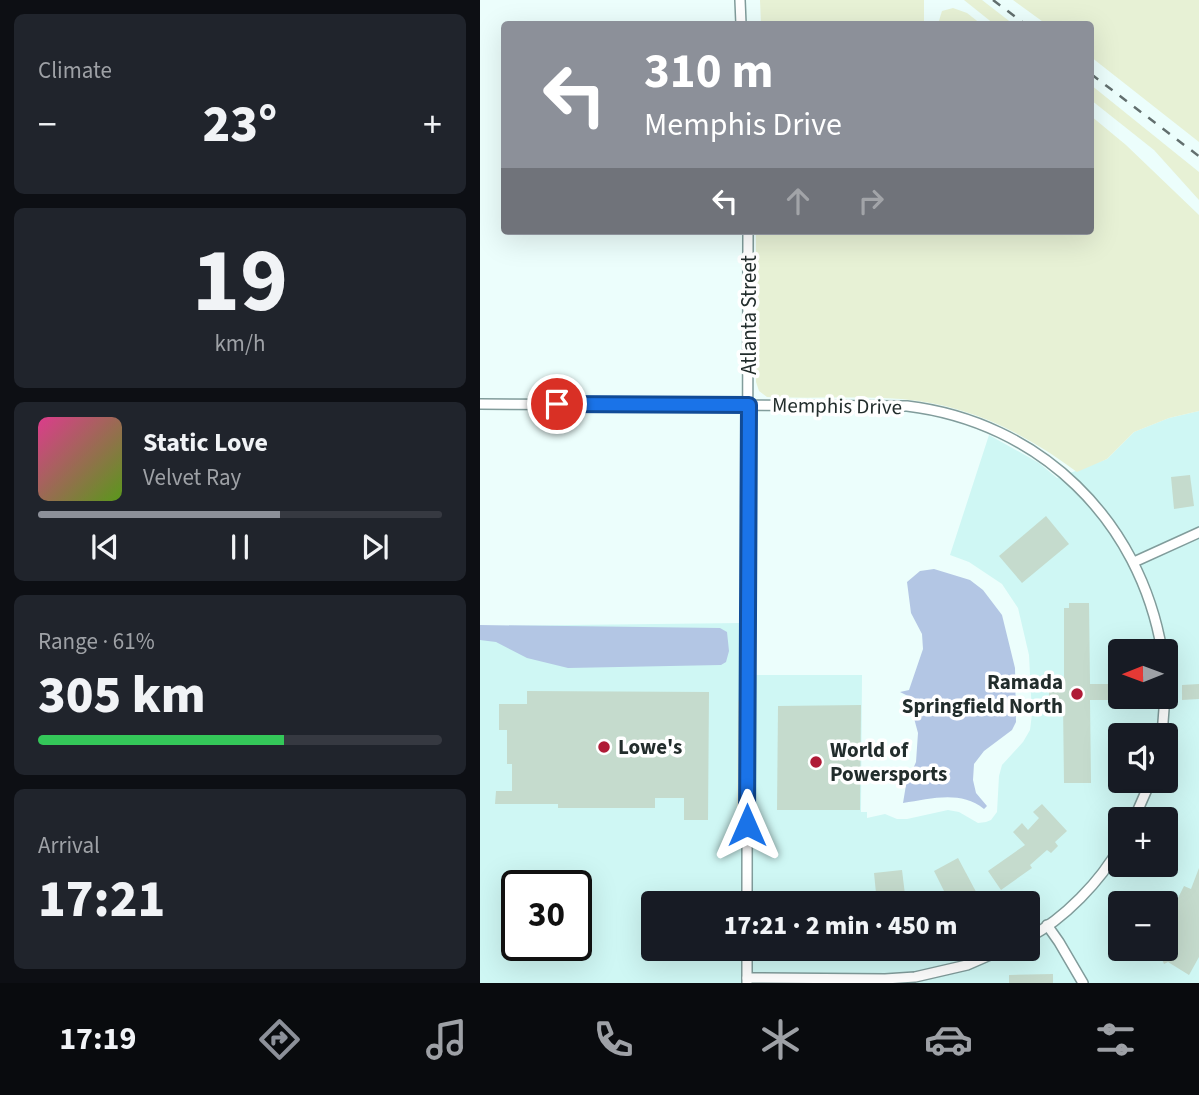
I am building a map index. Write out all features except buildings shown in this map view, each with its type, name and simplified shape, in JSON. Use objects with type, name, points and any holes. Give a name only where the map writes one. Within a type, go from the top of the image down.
[{"type":"street","points":[[740,0],[741,21]]},
{"type":"street","name":"Atlanta Street","points":[[747,891],[748,235]]},
{"type":"street","name":"Memphis Drive","points":[[480,404],[907,406],[927,408],[988,427],[1031,450],[1070,479],[1103,514],[1134,562],[1153,607],[1160,639]]},
{"type":"street","points":[[1134,562],[1199,532]]},
{"type":"street","points":[[1040,930],[1085,891],[1108,861]]},
{"type":"street","points":[[1047,925],[1083,983]]},
{"type":"street","points":[[747,961],[747,981],[915,977],[976,961]]},
{"type":"shaded area","points":[[1199,411],[1199,983],[480,983],[480,626],[741,623],[741,675],[862,675],[861,812],[867,812],[867,818],[885,814],[897,819],[907,819],[948,810],[959,812],[978,823],[986,822],[997,812],[1002,765],[1023,742],[1030,730],[1032,714],[1029,655],[1018,608],[1002,584],[969,562],[950,555],[989,435],[1039,463],[1057,478],[1107,459],[1134,432],[1169,418]]},
{"type":"shaded area","points":[[934,569],[970,580],[983,590],[1002,615],[1015,668],[1016,722],[1012,730],[984,751],[974,764],[973,780],[976,793],[987,806],[984,809],[965,799],[945,797],[903,803],[906,785],[916,762],[918,733],[908,696],[900,692],[909,690],[923,649],[922,634],[911,613],[907,582],[920,571]]},
{"type":"shaded area","points":[[480,625],[720,628],[727,632],[729,651],[726,662],[721,665],[568,668],[527,658],[496,642],[480,640]]},
{"type":"green space","points":[[760,0],[924,0],[924,21],[761,21]]},
{"type":"green space","points":[[964,0],[982,0],[1009,21],[990,21]]},
{"type":"green space","points":[[1013,0],[1199,0],[1199,142],[1094,59],[1094,21],[1042,21]]},
{"type":"green space","points":[[953,8],[967,13],[977,21],[939,21],[942,11]]},
{"type":"green space","points":[[1094,87],[1199,172],[1199,200],[1154,150],[1094,102]]},
{"type":"green space","points":[[1094,118],[1126,145],[1199,215],[1199,411],[1169,418],[1134,432],[1107,459],[1077,472],[1016,433],[949,407],[901,399],[767,397],[759,391],[756,382],[756,235],[1094,235]]},
{"type":"green space","points":[[738,699],[740,811],[737,816]]},
{"type":"railway","points":[[993,0],[1021,21]]},
{"type":"railway","points":[[1094,76],[1200,157]]},
{"type":"place","name":"Ramada Springfield North","points":[[1077,694]]},
{"type":"place","name":"Lowe's","points":[[604,747]]},
{"type":"place","name":"World of Powersports","points":[[816,762]]},
{"type":"route","points":[[557,404],[749,405],[747,825]]}]
